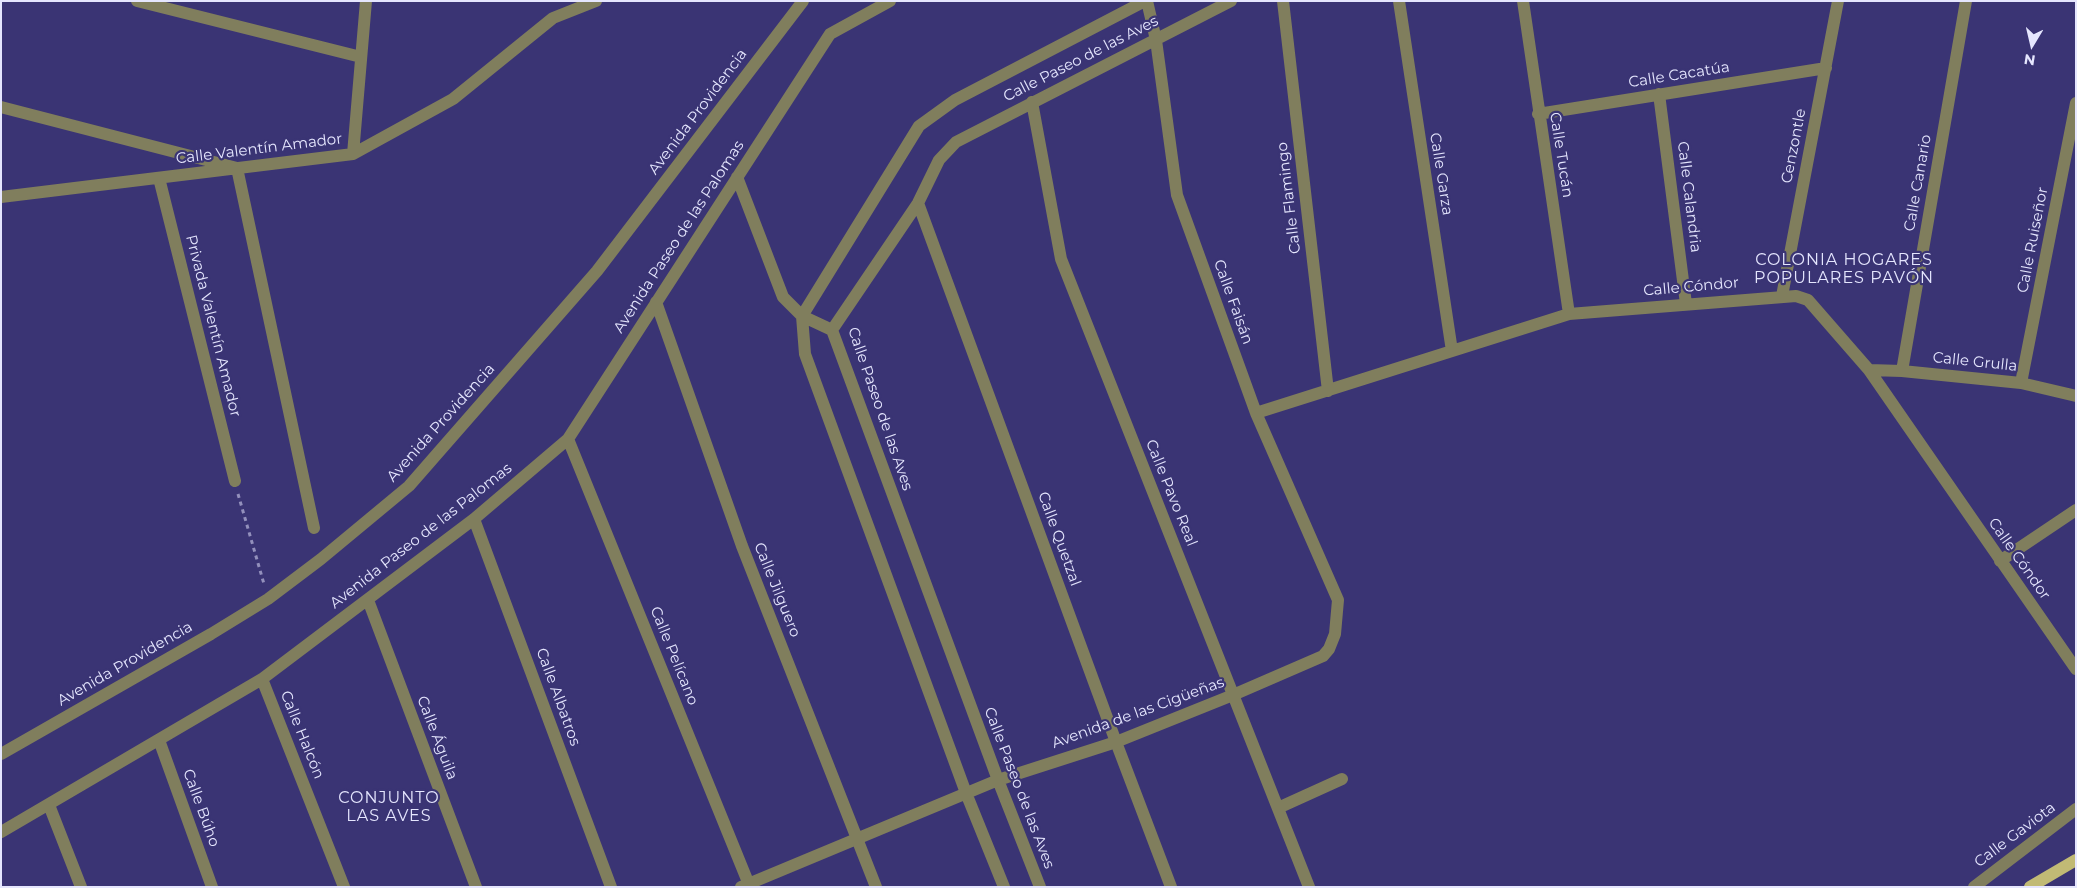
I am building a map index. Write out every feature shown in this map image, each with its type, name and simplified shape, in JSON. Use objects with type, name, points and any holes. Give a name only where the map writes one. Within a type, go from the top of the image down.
[{"type":"main road","points":[[2030,887],[2076,860]]},
{"type":"street","points":[[137,1],[361,57]]},
{"type":"street","points":[[353,154],[366,1]]},
{"type":"street","name":"Calle Valentín Amador","points":[[1,197],[353,154],[453,99],[553,18],[596,1]]},
{"type":"street","name":"Avenida Providencia","points":[[1,754],[211,634],[268,599],[321,559],[409,486],[597,271],[803,1]]},
{"type":"street","name":"Avenida Paseo de las Palomas","points":[[1,832],[262,679],[474,519],[568,438],[830,34],[890,1]]},
{"type":"street","name":"Calle Faisán","points":[[1146,1],[1156,40],[1177,195],[1256,413],[1338,600]]},
{"type":"street","name":"Calle Paseo de las Aves","points":[[802,316],[919,126],[955,100],[1146,1]]},
{"type":"street","name":"Calle Paseo de las Aves","points":[[1040,887],[998,780],[832,330],[918,203],[939,160],[956,142],[1231,1]]},
{"type":"street","name":"Calle Flamingo","points":[[1283,1],[1328,391]]},
{"type":"street","name":"Calle Garza","points":[[1399,1],[1452,351]]},
{"type":"street","name":"Calle Tucán","points":[[1523,1],[1538,114],[1569,314]]},
{"type":"street","name":"Cenzontle","points":[[1782,296],[1838,1]]},
{"type":"street","name":"Calle Canario","points":[[1902,371],[1966,1]]},
{"type":"street","name":"Calle Cacatúa","points":[[1538,114],[1826,68]]},
{"type":"street","name":"Calle Calandria","points":[[1659,94],[1686,304]]},
{"type":"street","name":"Calle Pavo Real","points":[[1032,102],[1062,259],[1309,887]]},
{"type":"street","name":"Calle Ruiseñor","points":[[2022,384],[2076,103]]},
{"type":"street","points":[[1,107],[237,168],[314,528]]},
{"type":"street","points":[[737,176],[783,297],[802,316],[832,330]]},
{"type":"street","name":"Privada Valentín Amador","points":[[159,178],[234,482]]},
{"type":"street","name":"Calle Quetzal","points":[[918,203],[1171,887]]},
{"type":"street","name":"Calle Cóndor","points":[[1256,413],[1569,314],[1796,296],[1808,300],[1869,370],[2075,667]]},
{"type":"street","name":"Calle Jilguero","points":[[656,302],[742,546],[876,887]]},
{"type":"street","points":[[802,316],[805,354],[966,793],[1004,887]]},
{"type":"street","name":"Calle Grulla","points":[[1869,370],[1902,371],[2022,384],[2076,396]]},
{"type":"street","name":"Calle Pelícano","points":[[568,438],[747,886]]},
{"type":"street","points":[[2000,560],[2076,510]]},
{"type":"street","name":"Calle Albatros","points":[[474,519],[611,887]]},
{"type":"street","name":"Calle Águila","points":[[368,600],[476,887]]},
{"type":"street","name":"Avenida de las Cigüeñas","points":[[747,886],[998,780],[1116,742],[1323,656],[1330,649],[1335,634],[1338,600]]},
{"type":"street","name":"Calle Halcón","points":[[262,679],[344,887]]},
{"type":"street","name":"Calle Búho","points":[[159,740],[212,887]]},
{"type":"street","points":[[1278,808],[1342,779]]},
{"type":"street","points":[[49,805],[81,887]]},
{"type":"street","name":"Calle Gaviota","points":[[1974,887],[2076,810]]},
{"type":"path","points":[[234,482],[268,599]]},
{"type":"district","name":"COLONIA HOGARES POPULARES PAVÓN","points":[[1844,269]]},
{"type":"district","name":"CONJUNTO LAS AVES","points":[[389,807]]}]
